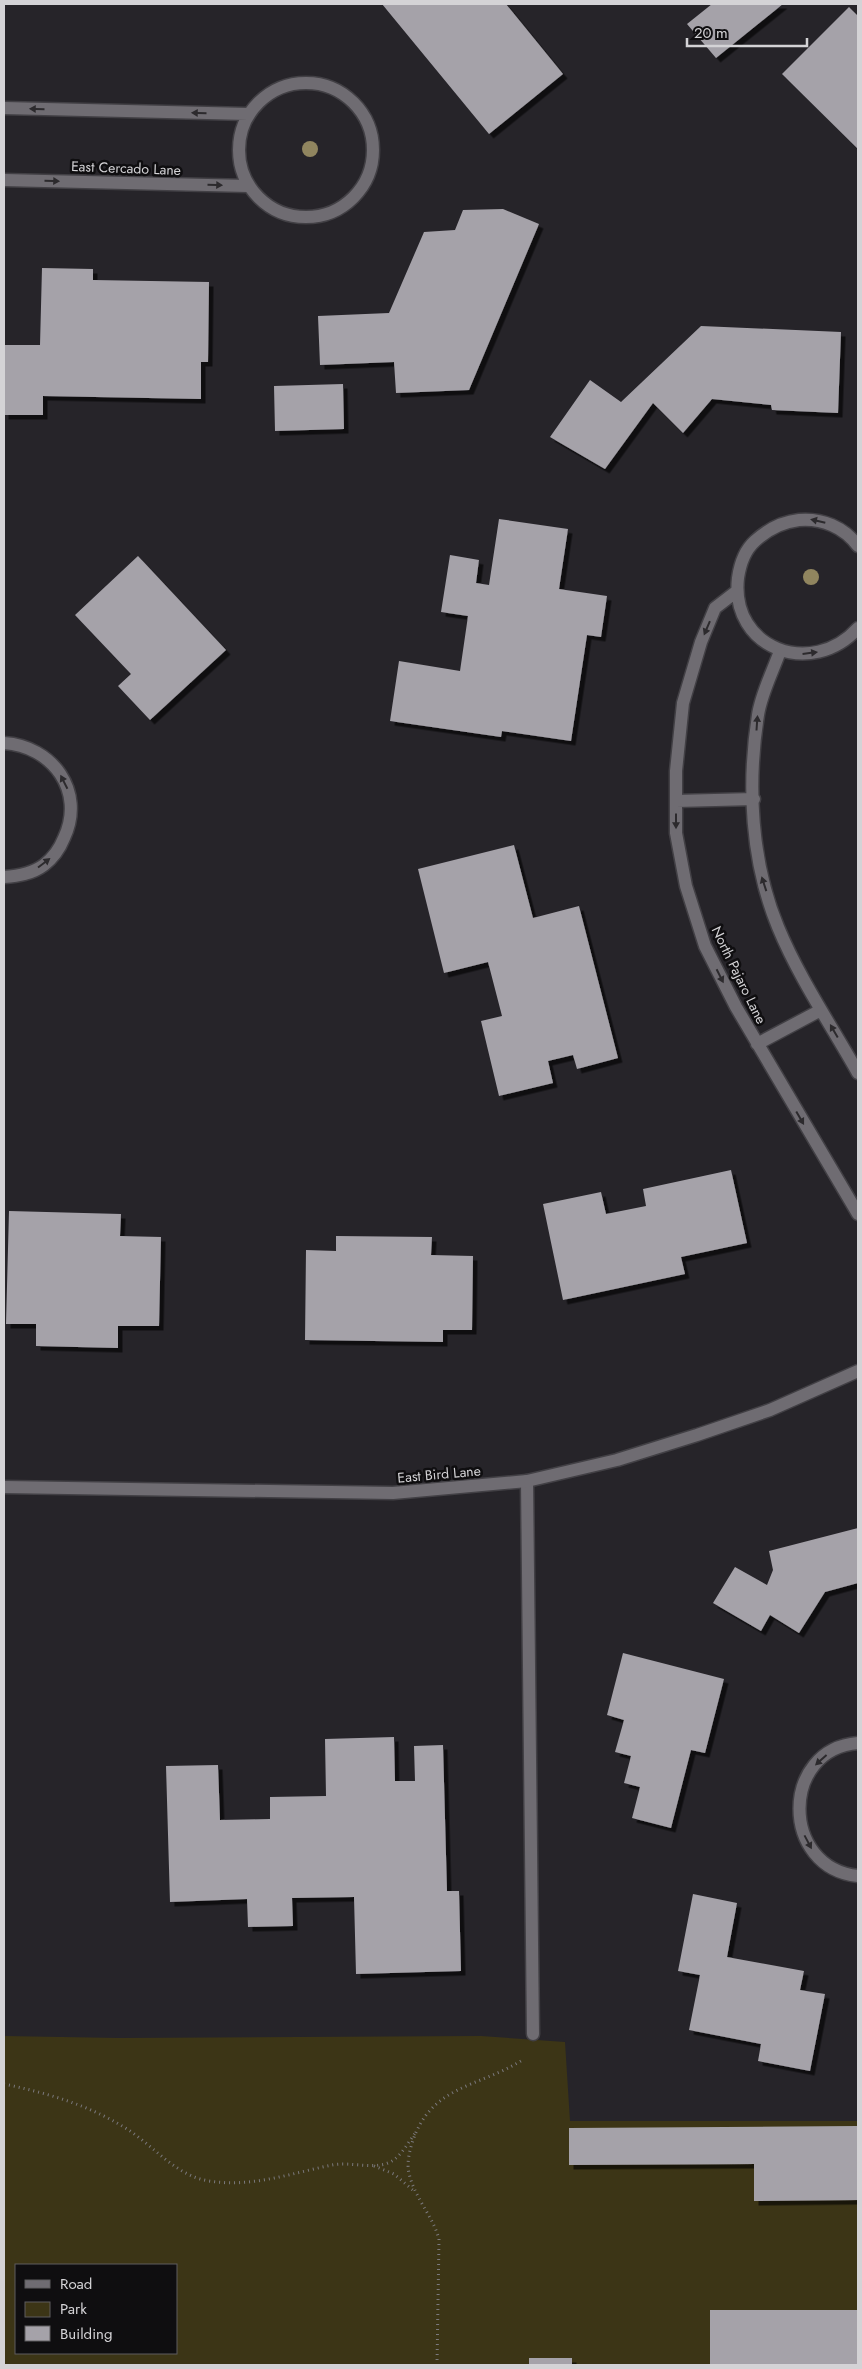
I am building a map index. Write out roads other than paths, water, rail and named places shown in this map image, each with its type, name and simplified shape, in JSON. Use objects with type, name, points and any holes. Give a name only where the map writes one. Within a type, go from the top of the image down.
[{"type":"street","points":[[303,82],[325,85],[344,94],[360,109],[370,128],[374,150],[370,172],[360,191],[345,206],[325,215],[303,218],[282,214],[263,202],[248,186],[240,165],[238,142],[241,128],[248,114],[263,98],[281,86],[303,82]]},
{"type":"street","points":[[4,108],[248,114]]},
{"type":"street","name":"East Cercado Lane","points":[[4,180],[248,186]]},
{"type":"street","points":[[858,546],[852,538],[833,525],[811,519],[787,521],[766,531],[749,547],[739,567],[736,591],[740,609],[749,627],[763,641],[780,651],[803,655],[826,651],[847,641],[858,628]]},
{"type":"street","name":"North Pajaro Lane","points":[[736,591],[715,608],[701,642],[683,703],[676,771],[676,833],[686,886],[702,937],[732,998],[757,1044],[858,1214]]},
{"type":"street","points":[[780,651],[758,713],[753,830],[760,872],[778,927],[858,1073]]},
{"type":"street","points":[[4,743],[18,744],[39,752],[56,767],[67,785],[72,807],[69,829],[62,842],[44,865],[24,875],[4,877]]},
{"type":"street","points":[[676,801],[754,799]]},
{"type":"street","name":"North Pajaro Lane","points":[[757,1044],[822,1010]]},
{"type":"street","name":"East Bird Lane","points":[[4,1487],[393,1493],[527,1480],[618,1460],[697,1435],[770,1410],[858,1370]]},
{"type":"street","points":[[527,1480],[533,2034]]},
{"type":"street","points":[[858,1742],[848,1743],[822,1757],[808,1774],[800,1795],[800,1823],[809,1846],[835,1870],[858,1876]]}]
